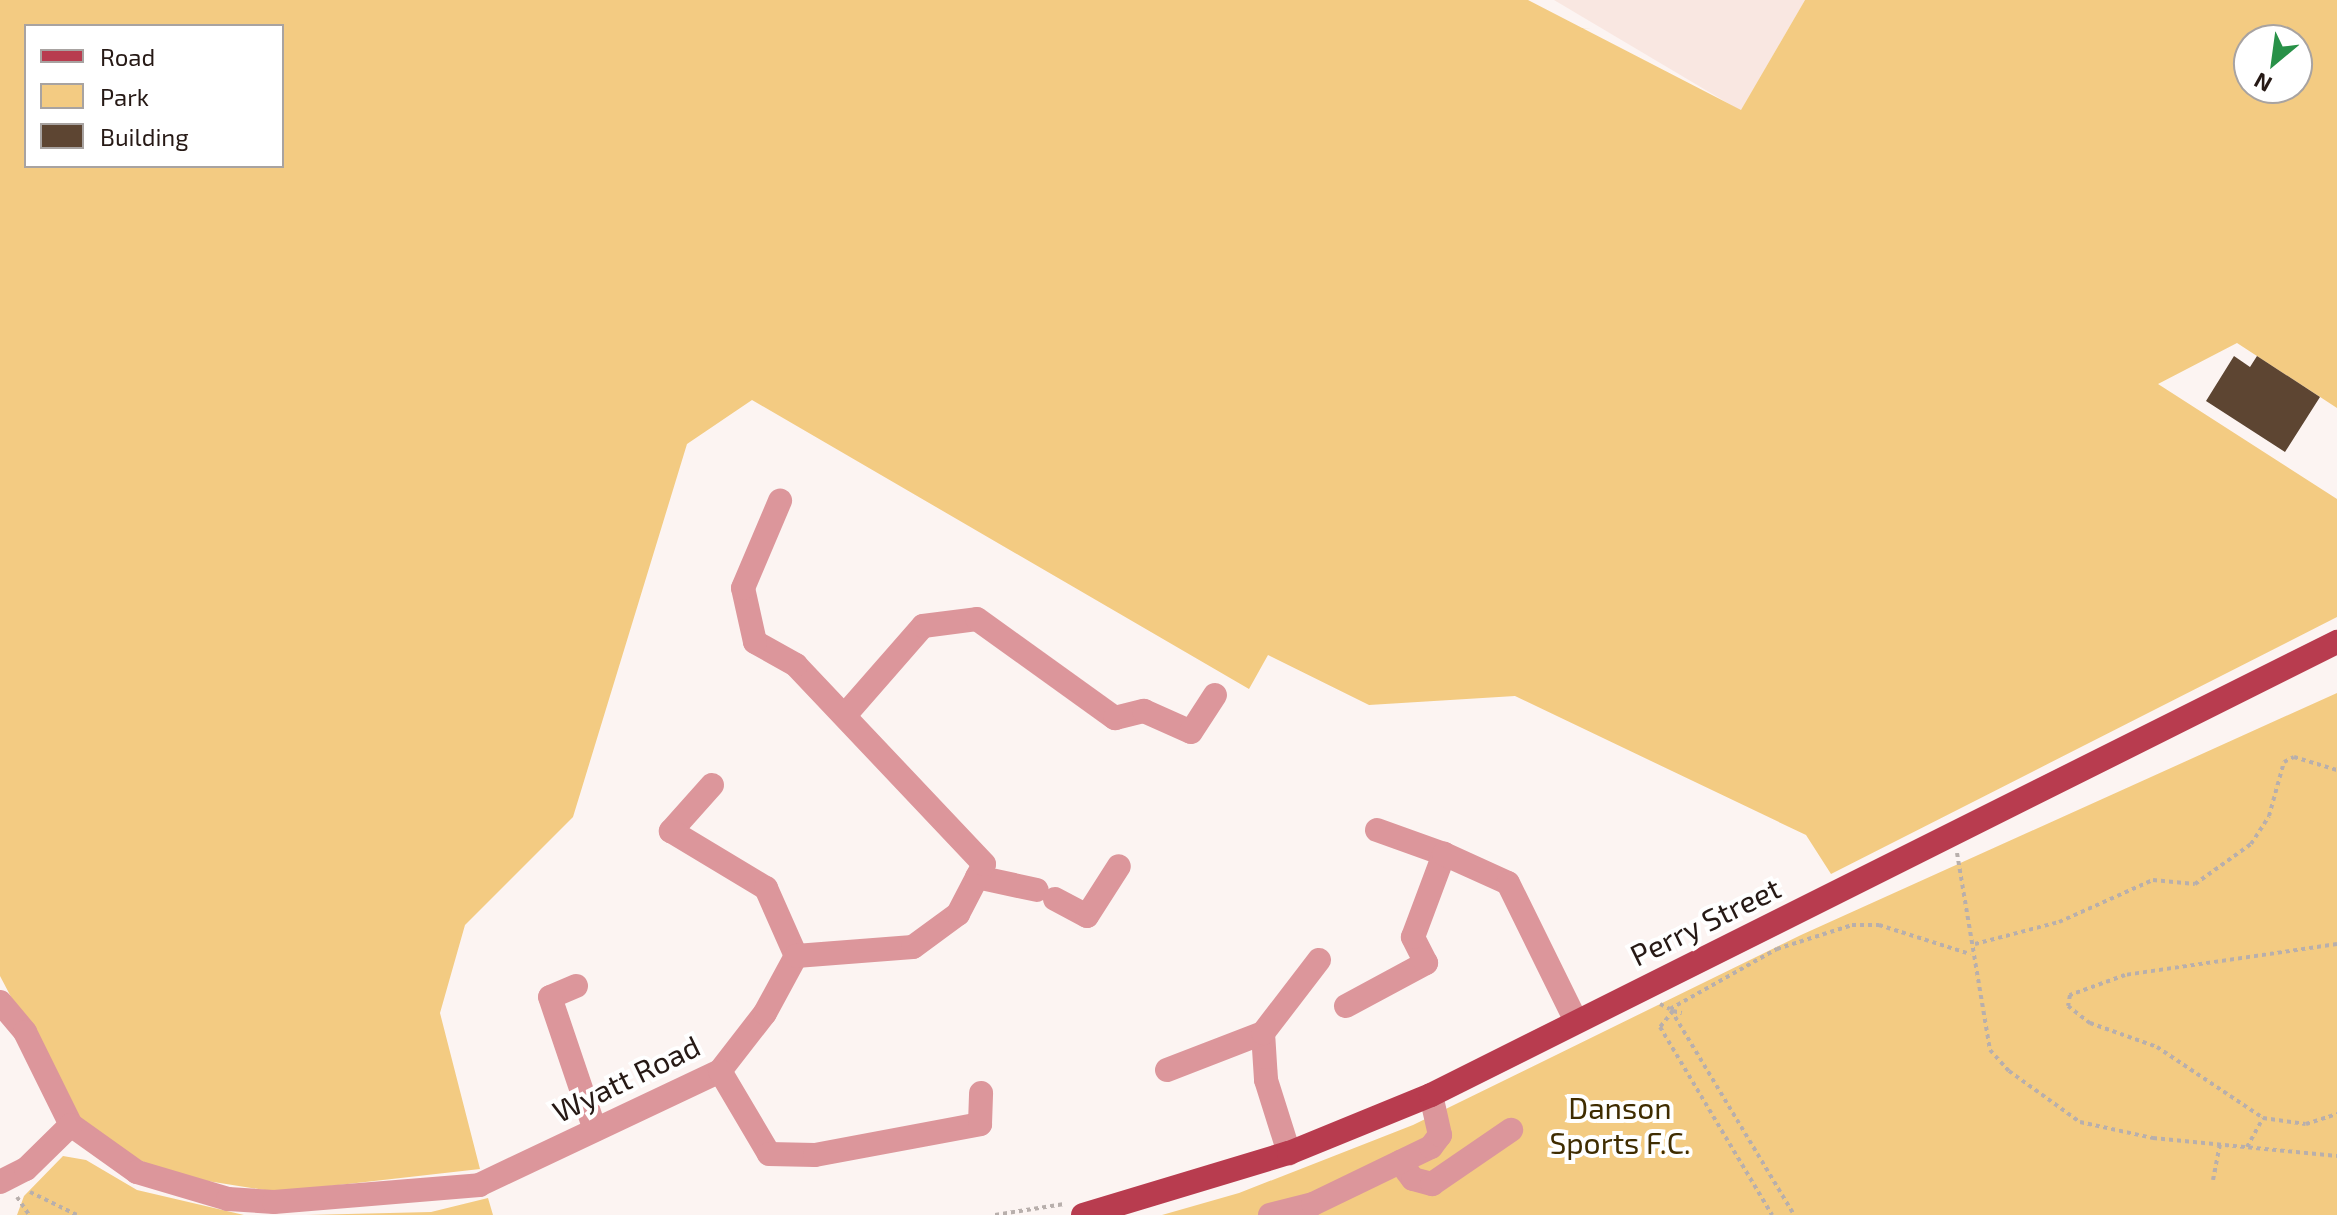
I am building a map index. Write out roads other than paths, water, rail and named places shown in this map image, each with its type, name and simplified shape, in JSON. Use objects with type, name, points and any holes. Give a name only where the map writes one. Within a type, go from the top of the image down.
[{"type":"main road","name":"Perry Street","points":[[1083,1215],[1289,1153],[1431,1095],[1575,1019],[2337,642]]},
{"type":"street","points":[[712,785],[671,831],[766,888],[796,956],[913,947],[958,914],[984,864],[957,831],[796,665],[755,642],[743,588],[780,501]]},
{"type":"street","points":[[846,714],[923,626],[977,619],[1115,718],[1144,711],[1191,732],[1215,695]]},
{"type":"street","points":[[1377,830],[1444,854],[1508,883],[1575,1019]]},
{"type":"street","points":[[1346,1006],[1426,963],[1413,937],[1444,854]]},
{"type":"street","points":[[977,877],[1046,895],[1087,916],[1119,866]]},
{"type":"street","name":"Wyatt Road","points":[[71,1125],[113,1159],[161,1183],[205,1196],[273,1208],[479,1185],[720,1071],[765,1013],[796,956]]},
{"type":"street","points":[[1167,1070],[1263,1033],[1319,960]]},
{"type":"street","points":[[576,986],[550,997],[595,1130]]},
{"type":"street","points":[[0,1002],[25,1032],[71,1125],[3,1181]]},
{"type":"street","points":[[1263,1033],[1266,1080],[1289,1153]]},
{"type":"street","points":[[720,1071],[769,1154],[815,1155],[980,1124],[981,1093]]},
{"type":"street","points":[[1270,1215],[1313,1204],[1400,1162],[1440,1135],[1431,1095]]},
{"type":"street","points":[[1400,1162],[1413,1179],[1432,1184],[1511,1130]]},
{"type":"park label","name":"Danson Sports F.C.","points":[[1620,1124]]}]
